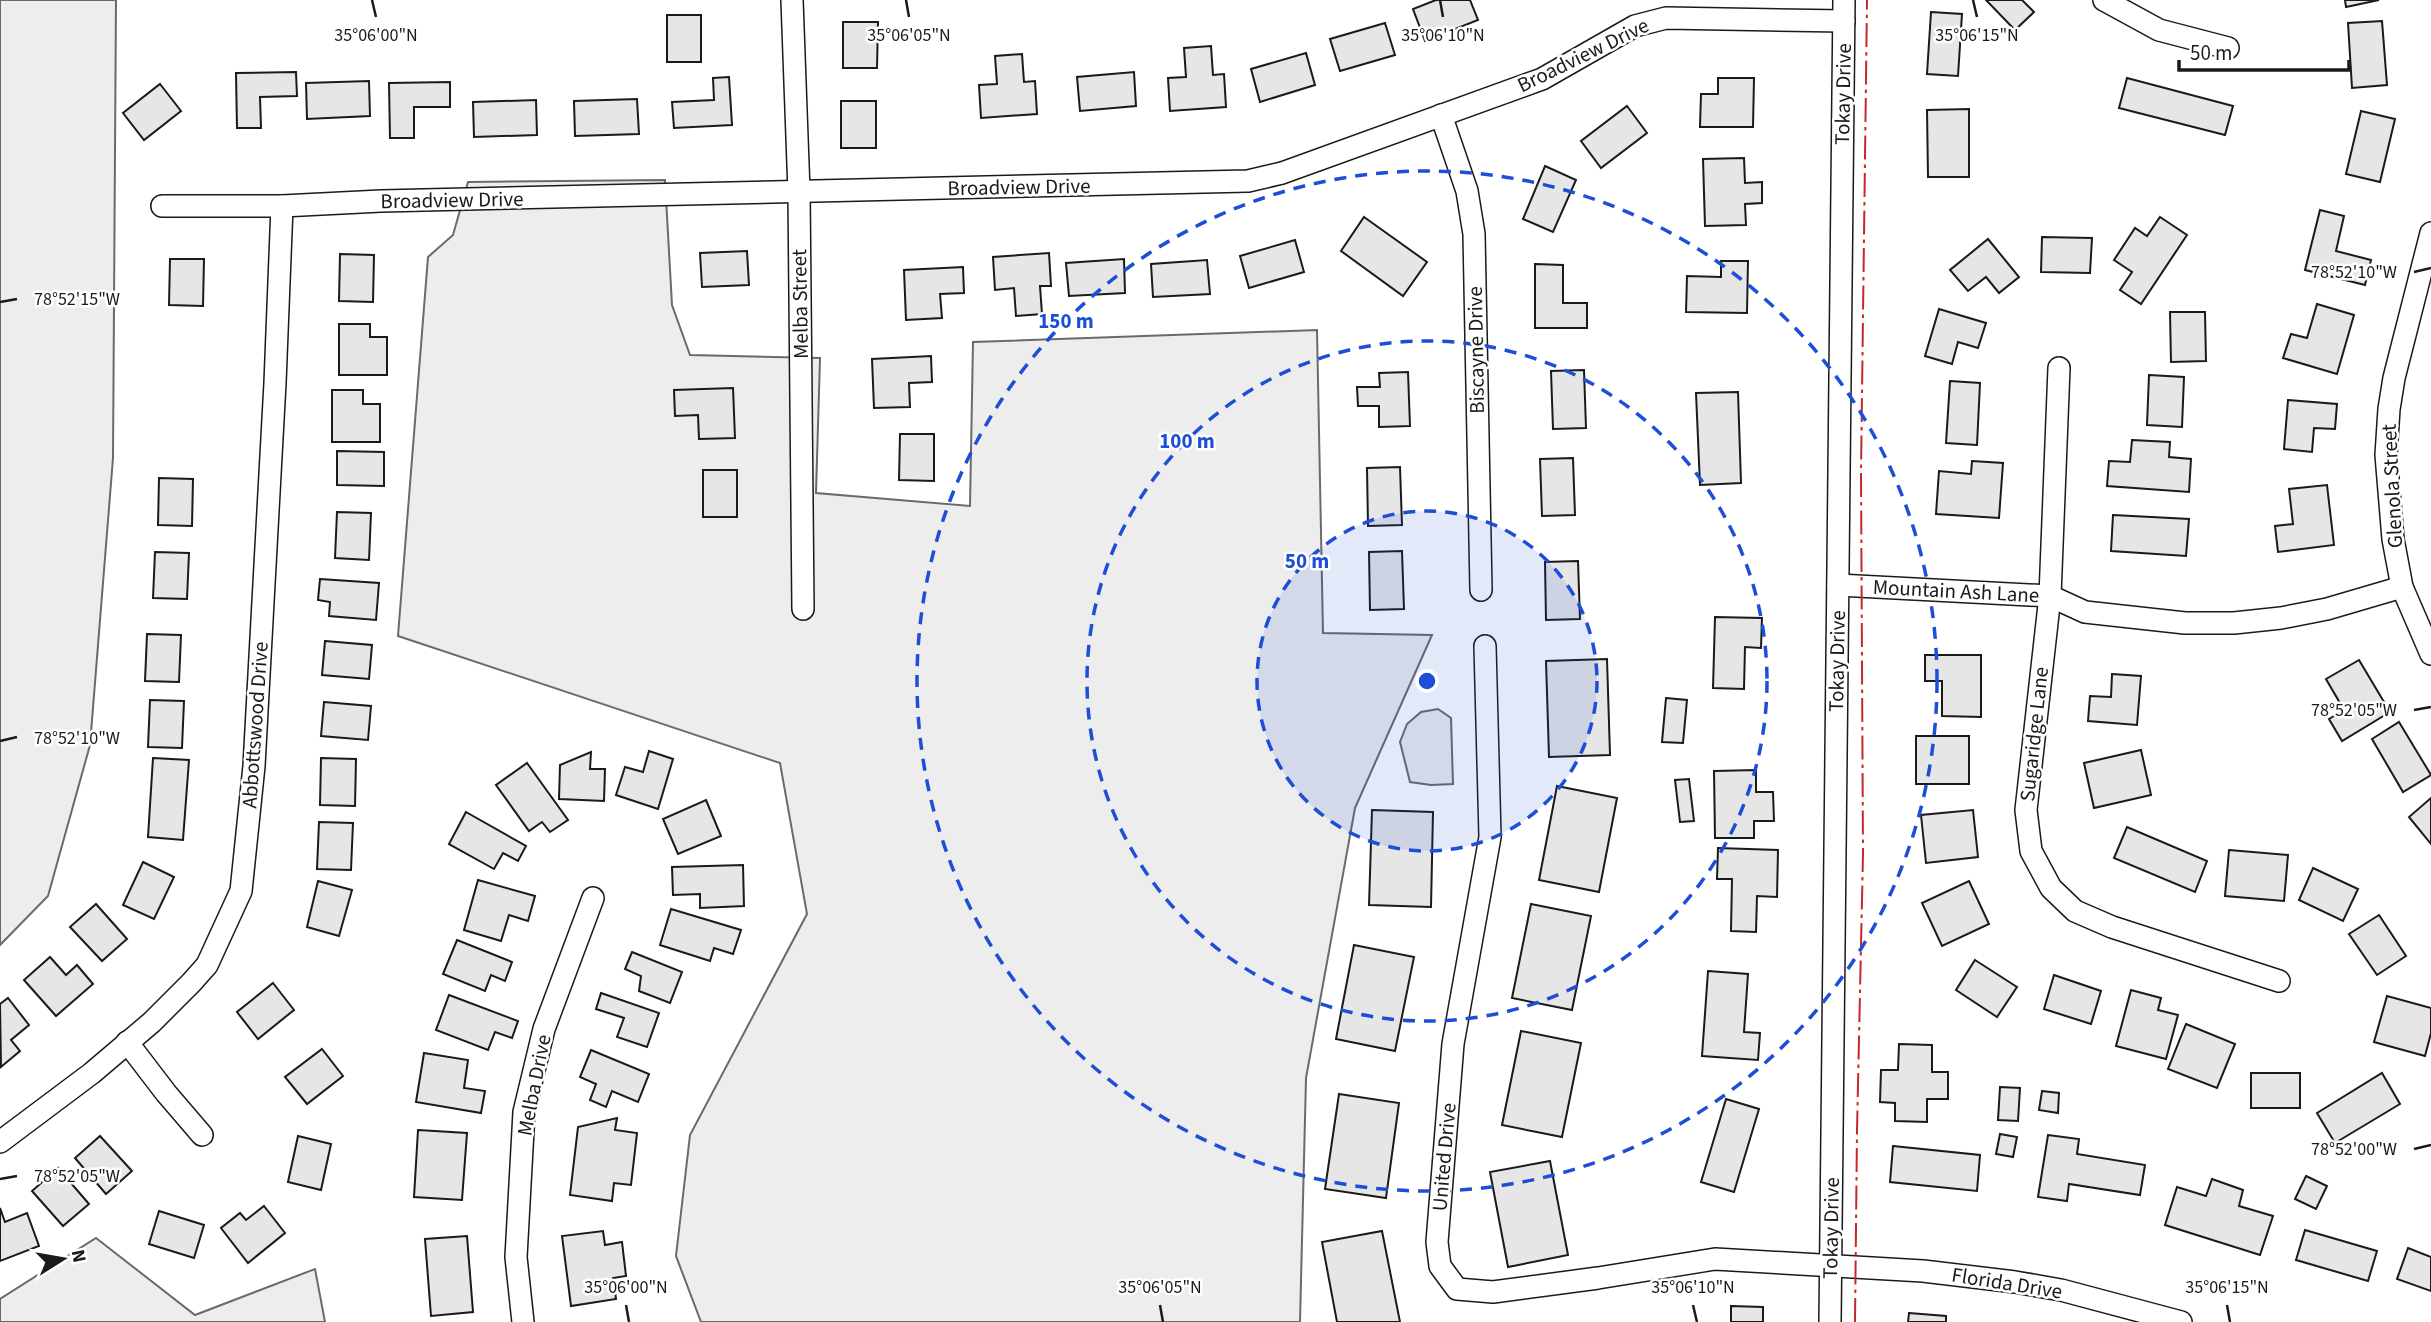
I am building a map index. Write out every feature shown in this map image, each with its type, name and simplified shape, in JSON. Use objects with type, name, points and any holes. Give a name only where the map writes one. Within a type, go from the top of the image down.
[{"type":"street","name":"Melba Street","points":[[792,0],[799,192],[803,609]]},
{"type":"street","points":[[2105,0],[2159,30],[2228,48]]},
{"type":"street","name":"Broadview Drive","points":[[162,206],[282,206],[382,201],[1248,181],[1282,173],[1542,79],[1635,26],[1650,21],[1844,10]]},
{"type":"street","name":"Tokay Drive","points":[[1830,1322],[1844,10]]},
{"type":"street","name":"Biscayne Drive","points":[[1441,115],[1466,191],[1474,234],[1482,590]]},
{"type":"street","name":"Abbottswood Drive","points":[[0,1142],[92,1073],[152,1022],[207,965],[241,891],[254,766],[282,206]]},
{"type":"street","name":"Glenola Street","points":[[2431,233],[2394,378],[2386,455],[2389,502],[2402,587],[2431,654]]},
{"type":"street","name":"Sugaridge Lane","points":[[2059,368],[2050,596],[2026,810],[2031,851],[2051,888],[2075,911],[2112,927],[2279,981]]},
{"type":"street","name":"Mountain Ash Lane","points":[[1838,585],[2050,596],[2085,612],[2185,623],[2234,623],[2281,618],[2402,587]]},
{"type":"street","name":"United Drive","points":[[1485,646],[1490,837],[1453,1044],[1437,1242],[1440,1266],[1457,1289],[1493,1292],[1715,1259],[1830,1265]]},
{"type":"street","name":"Melba Drive","points":[[523,1322],[516,1257],[524,1112],[544,1029],[593,898]]},
{"type":"street","points":[[127,1042],[202,1135]]},
{"type":"street","name":"Florida Drive","points":[[1830,1265],[1923,1271],[2015,1282],[2061,1290],[2181,1322]]},
{"type":"shaded area","points":[[0,0],[116,0],[113,458],[90,745],[48,896],[0,945]]},
{"type":"shaded area","points":[[665,180],[672,305],[690,355],[820,358],[816,493],[970,506],[973,342],[1317,330],[1323,633],[1432,635],[1355,808],[1306,1078],[1300,1322],[701,1322],[676,1256],[690,1135],[807,914],[780,763],[398,636],[428,257],[453,235],[468,182]]},
{"type":"shaded area","points":[[1438,709],[1451,718],[1453,784],[1410,782],[1400,742],[1407,724],[1421,712]]},
{"type":"shaded area","points":[[96,1238],[195,1315],[315,1269],[325,1322],[0,1322],[0,1299]]},
{"type":"building","points":[[1436,0],[1470,0],[1478,20],[1425,41],[1413,9]]},
{"type":"building","points":[[1986,0],[2022,0],[2034,12],[2015,30]]},
{"type":"building","points":[[2345,0],[2379,0],[2346,7]]},
{"type":"building","points":[[1931,12],[1962,14],[1958,76],[1927,74]]},
{"type":"building","points":[[667,15],[701,15],[701,62],[667,62]]},
{"type":"building","points":[[2382,21],[2387,85],[2352,88],[2348,23]]},
{"type":"building","points":[[843,22],[878,22],[877,68],[843,68]]},
{"type":"building","points":[[1385,23],[1395,55],[1340,71],[1330,39]]},
{"type":"building","points":[[1211,46],[1213,75],[1224,74],[1226,107],[1170,111],[1168,78],[1186,77],[1184,48]]},
{"type":"building","points":[[1306,53],[1315,85],[1260,102],[1251,69]]},
{"type":"building","points":[[1022,54],[1024,82],[1035,81],[1037,114],[981,118],[979,85],[997,84],[995,56]]},
{"type":"building","points":[[296,72],[297,96],[260,97],[261,128],[237,128],[236,73]]},
{"type":"building","points":[[1134,72],[1136,106],[1080,111],[1077,77]]},
{"type":"building","points":[[729,77],[732,125],[674,128],[672,102],[714,100],[713,78]]},
{"type":"building","points":[[1718,78],[1754,78],[1753,127],[1700,127],[1701,94],[1718,94]]},
{"type":"building","points":[[2127,78],[2233,106],[2225,135],[2119,108]]},
{"type":"building","points":[[369,81],[370,116],[307,119],[306,83]]},
{"type":"building","points":[[450,82],[450,107],[414,107],[414,138],[390,138],[389,83]]},
{"type":"building","points":[[160,84],[181,111],[144,140],[123,113]]},
{"type":"building","points":[[637,99],[639,134],[575,136],[574,101]]},
{"type":"building","points":[[536,100],[537,135],[474,137],[473,102]]},
{"type":"building","points":[[841,101],[876,101],[876,148],[841,148]]},
{"type":"building","points":[[1627,106],[1647,133],[1601,168],[1581,141]]},
{"type":"building","points":[[1969,109],[1969,177],[1928,177],[1927,110]]},
{"type":"building","points":[[2361,111],[2395,119],[2380,182],[2346,174]]},
{"type":"building","points":[[1744,158],[1745,183],[1762,182],[1762,203],[1745,204],[1746,225],[1705,226],[1703,159]]},
{"type":"building","points":[[1545,166],[1576,180],[1553,232],[1523,219]]},
{"type":"building","points":[[2320,210],[2344,216],[2336,251],[2371,260],[2365,285],[2305,270]]},
{"type":"building","points":[[1364,217],[1427,262],[1403,296],[1341,251]]},
{"type":"building","points":[[2160,217],[2187,235],[2141,304],[2120,290],[2132,272],[2114,260],[2135,228],[2147,236]]},
{"type":"building","points":[[2042,237],[2092,238],[2090,273],[2041,272]]},
{"type":"building","points":[[1988,239],[2019,277],[1999,293],[1986,277],[1968,291],[1950,270]]},
{"type":"building","points":[[1295,240],[1304,272],[1249,288],[1240,256]]},
{"type":"building","points":[[747,251],[749,285],[702,287],[700,253]]},
{"type":"building","points":[[1049,253],[1051,286],[1040,286],[1042,314],[1016,316],[1014,288],[995,290],[993,257]]},
{"type":"building","points":[[340,254],[374,255],[373,302],[339,301]]},
{"type":"building","points":[[170,259],[204,259],[203,306],[169,305]]},
{"type":"building","points":[[1124,259],[1125,293],[1069,296],[1066,263]]},
{"type":"building","points":[[1207,260],[1210,294],[1153,297],[1151,264]]},
{"type":"building","points":[[1721,261],[1748,261],[1747,313],[1686,312],[1687,276],[1721,277]]},
{"type":"building","points":[[1535,264],[1563,265],[1563,303],[1587,303],[1587,328],[1535,328]]},
{"type":"building","points":[[963,267],[964,293],[940,294],[942,318],[906,320],[904,270]]},
{"type":"building","points":[[2317,304],[2354,315],[2337,374],[2283,358],[2291,334],[2307,338]]},
{"type":"building","points":[[1939,309],[1986,323],[1978,348],[1958,342],[1952,364],[1925,356]]},
{"type":"building","points":[[2170,312],[2205,312],[2206,361],[2171,362]]},
{"type":"building","points":[[339,324],[370,324],[370,337],[387,337],[387,375],[339,375]]},
{"type":"building","points":[[931,356],[932,382],[909,383],[910,407],[874,408],[872,359]]},
{"type":"building","points":[[1584,370],[1586,428],[1553,429],[1551,371]]},
{"type":"building","points":[[1408,372],[1410,426],[1379,427],[1379,406],[1358,406],[1357,387],[1380,387],[1379,373]]},
{"type":"building","points":[[2149,375],[2184,377],[2182,427],[2147,425]]},
{"type":"building","points":[[1950,381],[1980,383],[1977,445],[1946,443]]},
{"type":"building","points":[[733,388],[735,438],[699,439],[698,415],[675,416],[674,390]]},
{"type":"building","points":[[332,390],[363,390],[363,404],[380,404],[380,442],[332,442]]},
{"type":"building","points":[[1738,392],[1741,483],[1700,485],[1696,393]]},
{"type":"building","points":[[2288,400],[2337,404],[2335,429],[2314,428],[2312,452],[2284,449]]},
{"type":"building","points":[[900,434],[934,434],[934,481],[899,480]]},
{"type":"building","points":[[2132,440],[2170,442],[2169,457],[2191,459],[2189,492],[2107,486],[2109,461],[2130,462]]},
{"type":"building","points":[[337,451],[384,452],[384,486],[337,485]]},
{"type":"building","points":[[1573,458],[1575,515],[1542,516],[1540,459]]},
{"type":"building","points":[[1972,461],[2003,463],[1999,518],[1936,514],[1939,471],[1971,474]]},
{"type":"building","points":[[1400,467],[1402,525],[1368,526],[1367,468]]},
{"type":"building","points":[[703,470],[737,470],[737,517],[703,517]]},
{"type":"building","points":[[159,478],[193,479],[192,526],[158,525]]},
{"type":"building","points":[[2327,485],[2334,545],[2278,552],[2275,526],[2293,524],[2289,489]]},
{"type":"building","points":[[337,512],[371,513],[369,560],[335,558]]},
{"type":"building","points":[[2113,515],[2189,519],[2186,556],[2111,551]]},
{"type":"building","points":[[1402,551],[1404,609],[1370,610],[1369,552]]},
{"type":"building","points":[[155,552],[189,553],[187,599],[153,598]]},
{"type":"building","points":[[1578,561],[1580,619],[1546,620],[1545,562]]},
{"type":"building","points":[[320,579],[379,583],[376,620],[329,616],[330,602],[318,600]]},
{"type":"building","points":[[1715,617],[1762,618],[1761,648],[1745,647],[1744,689],[1713,688]]},
{"type":"building","points":[[147,634],[181,635],[179,682],[145,681]]},
{"type":"building","points":[[325,641],[372,645],[369,679],[322,675]]},
{"type":"building","points":[[1925,655],[1981,655],[1981,717],[1942,716],[1942,681],[1925,681]]},
{"type":"building","points":[[1607,659],[1610,755],[1549,757],[1546,661]]},
{"type":"building","points":[[2359,660],[2390,712],[2342,741],[2329,719],[2344,710],[2326,679]]},
{"type":"building","points":[[2112,674],[2141,676],[2137,725],[2088,721],[2090,696],[2111,697]]},
{"type":"building","points":[[1666,698],[1687,700],[1683,743],[1662,742]]},
{"type":"building","points":[[150,700],[184,701],[182,748],[148,747]]},
{"type":"building","points":[[324,702],[371,706],[368,740],[321,736]]},
{"type":"building","points":[[2399,722],[2431,775],[2403,792],[2372,739]]},
{"type":"building","points":[[1916,736],[1969,736],[1969,784],[1916,784]]},
{"type":"building","points":[[2141,750],[2151,795],[2094,808],[2084,763]]},
{"type":"building","points":[[649,751],[673,759],[658,809],[616,795],[625,767],[643,772]]},
{"type":"building","points":[[591,752],[590,769],[605,769],[604,801],[559,799],[560,765]]},
{"type":"building","points":[[153,758],[189,760],[183,840],[148,837]]},
{"type":"building","points":[[321,758],[356,759],[355,806],[320,805]]},
{"type":"building","points":[[527,763],[568,820],[550,832],[542,822],[529,831],[496,785]]},
{"type":"building","points":[[1756,770],[1756,792],[1773,792],[1774,821],[1754,821],[1754,838],[1715,838],[1714,771]]},
{"type":"building","points":[[1689,779],[1694,821],[1680,822],[1675,780]]},
{"type":"building","points":[[1557,786],[1617,798],[1599,892],[1539,880]]},
{"type":"building","points":[[2431,798],[2431,844],[2409,817]]},
{"type":"building","points":[[706,800],[721,836],[678,854],[663,819]]},
{"type":"building","points":[[1372,810],[1433,812],[1431,907],[1369,905]]},
{"type":"building","points":[[1973,810],[1978,857],[1926,863],[1921,815]]},
{"type":"building","points":[[466,812],[526,846],[518,861],[503,853],[494,869],[449,844]]},
{"type":"building","points":[[319,822],[353,823],[351,870],[317,869]]},
{"type":"building","points":[[2127,827],[2207,861],[2195,892],[2114,858]]},
{"type":"building","points":[[1718,848],[1778,850],[1777,897],[1757,896],[1756,932],[1731,931],[1732,879],[1717,879]]},
{"type":"building","points":[[2229,850],[2288,855],[2284,901],[2225,896]]},
{"type":"building","points":[[143,862],[174,877],[154,919],[123,905]]},
{"type":"building","points":[[743,865],[744,906],[700,908],[700,894],[673,895],[672,867]]},
{"type":"building","points":[[2313,868],[2358,889],[2343,921],[2299,900]]},
{"type":"building","points":[[478,880],[535,896],[528,921],[509,915],[501,941],[464,930]]},
{"type":"building","points":[[318,881],[352,890],[339,936],[307,927]]},
{"type":"building","points":[[1969,881],[1989,924],[1942,946],[1922,903]]},
{"type":"building","points":[[96,904],[127,939],[102,961],[70,927]]},
{"type":"building","points":[[1531,904],[1591,916],[1572,1010],[1512,998]]},
{"type":"building","points":[[671,909],[741,930],[733,954],[714,948],[710,961],[660,945]]},
{"type":"building","points":[[2379,915],[2406,956],[2377,975],[2349,934]]},
{"type":"building","points":[[457,940],[512,962],[505,981],[491,975],[485,991],[443,974]]},
{"type":"building","points":[[1354,945],[1414,957],[1395,1051],[1336,1039]]},
{"type":"building","points":[[632,952],[682,972],[670,1003],[639,991],[641,976],[625,969]]},
{"type":"building","points":[[50,957],[66,975],[77,965],[93,984],[56,1016],[24,980]]},
{"type":"building","points":[[1975,960],[2017,987],[1997,1017],[1956,990]]},
{"type":"building","points":[[1708,971],[1748,974],[1744,1032],[1760,1033],[1758,1060],[1702,1056]]},
{"type":"building","points":[[2054,975],[2101,991],[2091,1024],[2044,1009]]},
{"type":"building","points":[[273,983],[294,1010],[258,1039],[237,1012]]},
{"type":"building","points":[[2131,990],[2161,998],[2158,1010],[2178,1015],[2166,1059],[2116,1046]]},
{"type":"building","points":[[601,993],[659,1013],[647,1047],[617,1037],[624,1018],[596,1009]]},
{"type":"building","points":[[449,995],[518,1021],[512,1038],[495,1032],[488,1050],[436,1030]]},
{"type":"building","points":[[2387,996],[2431,1008],[2431,1033],[2425,1056],[2374,1042]]},
{"type":"building","points":[[8,998],[29,1025],[11,1040],[20,1051],[1,1067],[0,1004]]},
{"type":"building","points":[[2186,1024],[2235,1044],[2217,1088],[2168,1069]]},
{"type":"building","points":[[1521,1031],[1581,1043],[1562,1137],[1502,1125]]},
{"type":"building","points":[[1899,1044],[1932,1045],[1932,1072],[1948,1072],[1948,1099],[1927,1099],[1927,1122],[1895,1121],[1895,1103],[1880,1102],[1881,1070],[1898,1070]]},
{"type":"building","points":[[322,1049],[343,1076],[307,1104],[285,1077]]},
{"type":"building","points":[[591,1050],[649,1074],[638,1102],[612,1091],[606,1107],[590,1100],[596,1084],[580,1077]]},
{"type":"building","points":[[424,1053],[468,1060],[464,1088],[485,1091],[481,1113],[416,1102]]},
{"type":"building","points":[[2251,1073],[2300,1073],[2300,1108],[2251,1108]]},
{"type":"building","points":[[2382,1073],[2400,1104],[2335,1143],[2317,1113]]},
{"type":"building","points":[[2000,1087],[2020,1088],[2018,1121],[1998,1120]]},
{"type":"building","points":[[2042,1091],[2059,1093],[2058,1113],[2039,1110]]},
{"type":"building","points":[[1339,1094],[1399,1103],[1386,1198],[1325,1189]]},
{"type":"building","points":[[1726,1099],[1759,1109],[1734,1192],[1701,1182]]},
{"type":"building","points":[[617,1118],[615,1130],[637,1133],[631,1185],[614,1183],[612,1201],[570,1195],[578,1127]]},
{"type":"building","points":[[418,1130],[467,1133],[462,1200],[414,1197]]},
{"type":"building","points":[[2000,1134],[2017,1137],[2013,1157],[1996,1154]]},
{"type":"building","points":[[2048,1135],[2079,1139],[2077,1154],[2145,1165],[2140,1195],[2069,1184],[2067,1201],[2038,1197]]},
{"type":"building","points":[[100,1136],[132,1171],[106,1194],[75,1158]]},
{"type":"building","points":[[298,1136],[331,1144],[321,1190],[288,1182]]},
{"type":"building","points":[[1893,1146],[1980,1155],[1977,1191],[1890,1182]]},
{"type":"building","points":[[1550,1161],[1568,1255],[1508,1267],[1490,1172]]},
{"type":"building","points":[[58,1168],[89,1204],[63,1226],[32,1191]]},
{"type":"building","points":[[2306,1176],[2327,1186],[2316,1209],[2295,1199]]},
{"type":"building","points":[[2212,1179],[2243,1190],[2239,1206],[2273,1216],[2260,1255],[2165,1225],[2177,1187],[2206,1196]]},
{"type":"building","points":[[264,1206],[285,1233],[248,1263],[221,1228],[240,1213],[246,1220]]},
{"type":"building","points":[[0,1208],[5,1222],[27,1213],[39,1246],[0,1261]]},
{"type":"building","points":[[159,1211],[204,1225],[194,1258],[149,1244]]},
{"type":"building","points":[[2305,1230],[2377,1251],[2368,1281],[2296,1260]]},
{"type":"building","points":[[603,1231],[605,1245],[622,1242],[626,1276],[613,1278],[616,1299],[571,1306],[562,1236]]},
{"type":"building","points":[[1382,1231],[1400,1322],[1337,1322],[1322,1242]]},
{"type":"building","points":[[467,1236],[473,1312],[431,1316],[425,1239]]},
{"type":"building","points":[[2408,1248],[2431,1257],[2431,1291],[2397,1279]]},
{"type":"building","points":[[1731,1306],[1763,1307],[1763,1322],[1731,1322]]},
{"type":"building","points":[[1909,1313],[1946,1316],[1946,1322],[1908,1322]]},
{"type":"power","points":[[1855,1322],[1863,854],[1861,474],[1867,0]]}]
